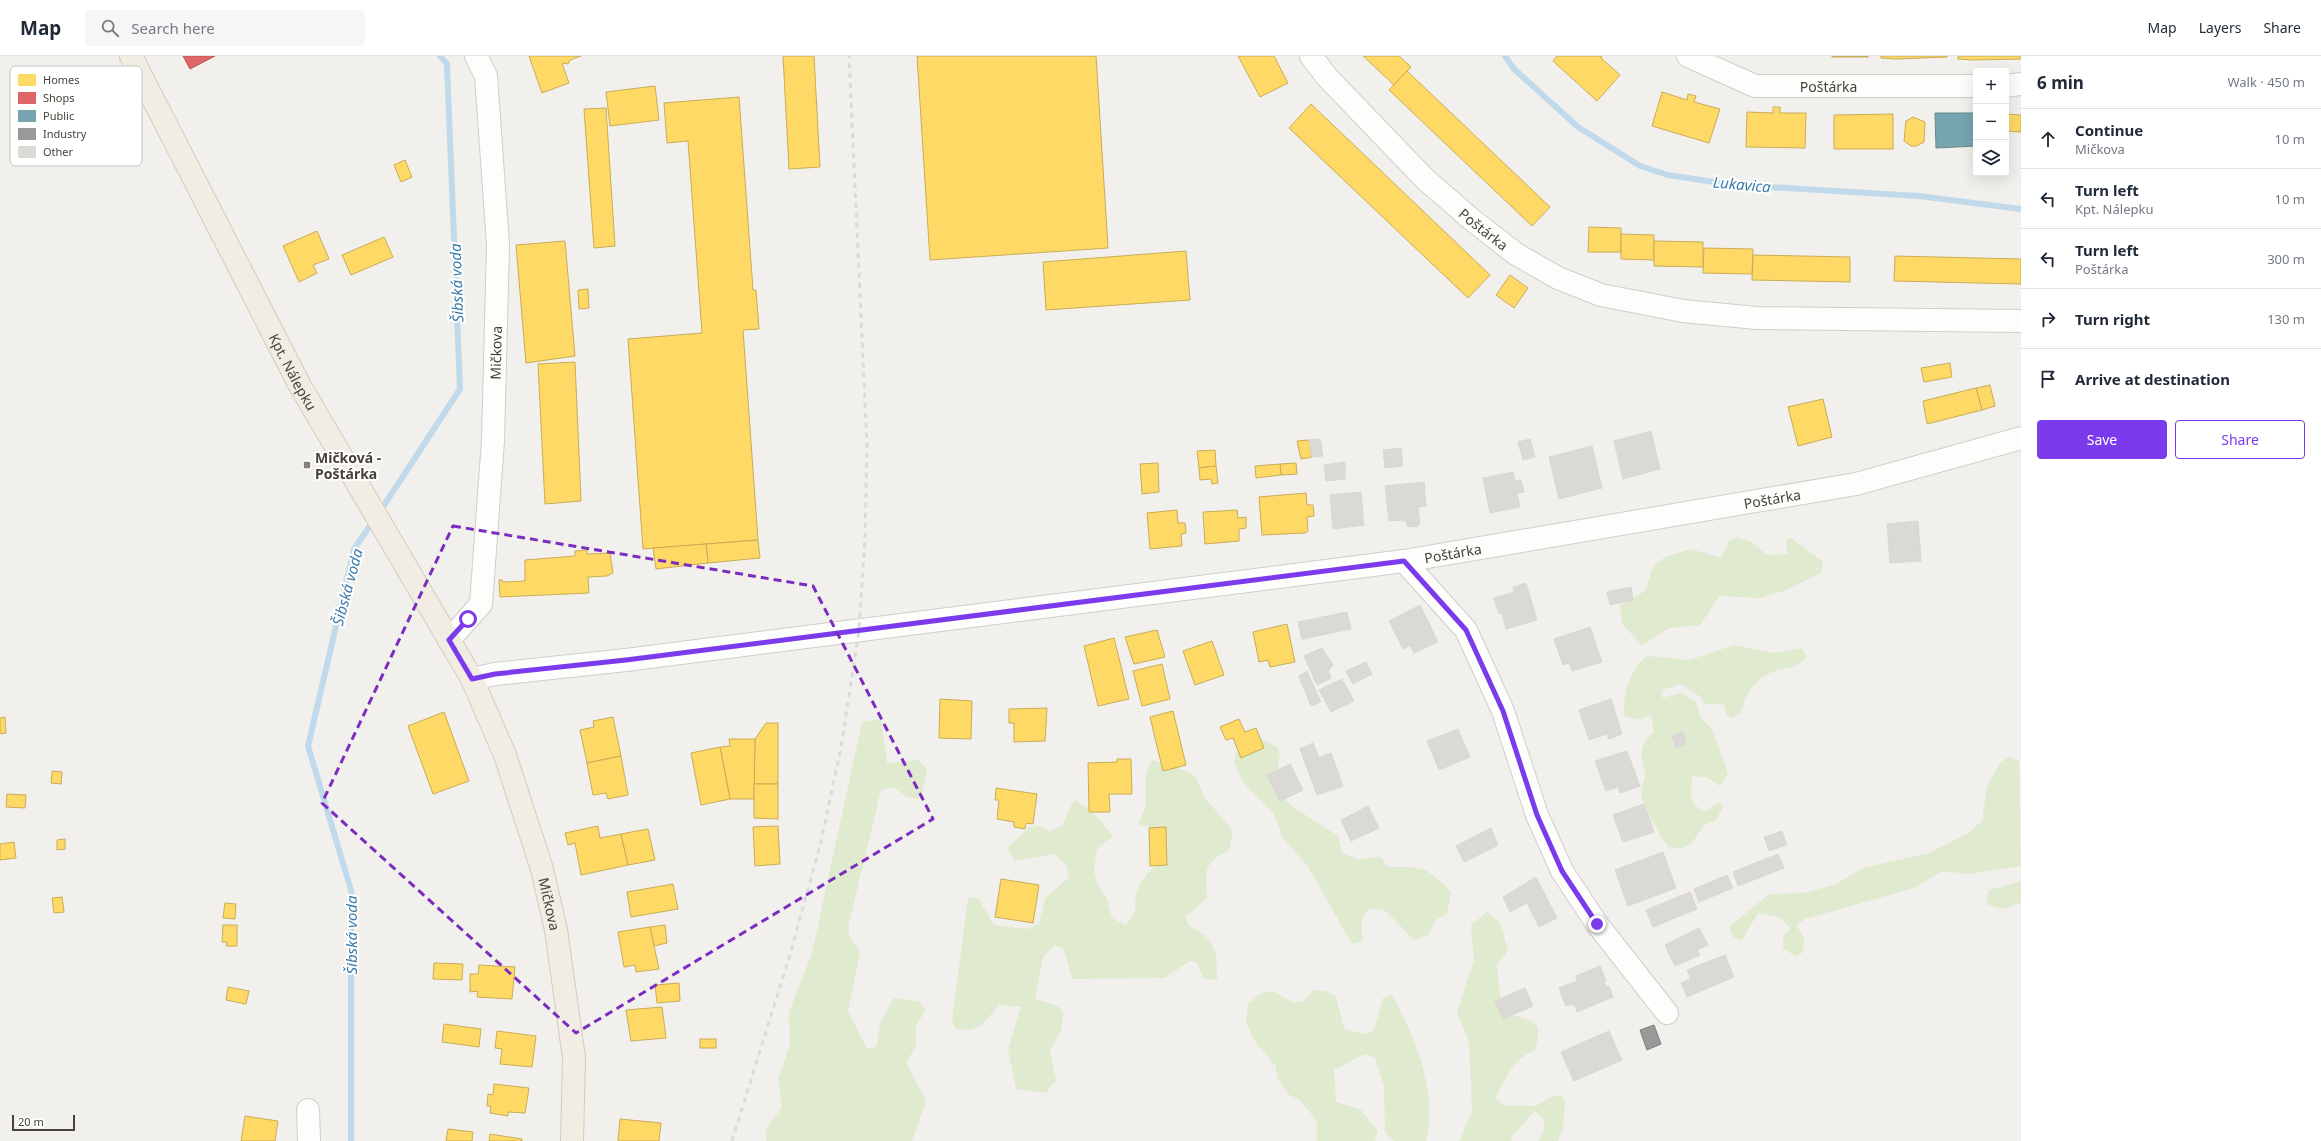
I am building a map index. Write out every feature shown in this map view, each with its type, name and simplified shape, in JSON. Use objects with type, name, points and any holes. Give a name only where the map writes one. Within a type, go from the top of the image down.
[{"type":"main road","name":"Kpt. Nálepku","points":[[131,56],[136,66]]},
{"type":"main road","name":"Kpt. Nálepku","points":[[142,77],[296,377],[361,492],[472,679]]},
{"type":"main road","name":"Mičkova","points":[[472,679],[505,755],[547,887],[561,961],[574,1058],[572,1141]]},
{"type":"street","name":"Mičkova","points":[[449,640],[481,604],[493,441],[498,246],[486,76],[476,56]]},
{"type":"street","name":"Poštárka","points":[[1311,56],[1327,77],[1425,179],[1472,219],[1516,254],[1558,278],[1600,295],[1683,311],[1757,318],[2021,321]]},
{"type":"street","name":"Poštárka","points":[[1688,56],[1755,86],[1973,86]]},
{"type":"street","points":[[2009,86],[2021,84]]},
{"type":"street","name":"Poštárka","points":[[472,679],[495,674],[626,660],[1404,561],[1856,484],[2021,438]]},
{"type":"street","points":[[1404,561],[1466,630],[1503,711],[1537,815],[1562,871],[1597,924],[1667,1013]]},
{"type":"street","points":[[308,1110],[309,1141]]},
{"type":"highlighted area","points":[[453,526],[813,586],[933,819],[576,1033],[322,803]]},
{"type":"green space","points":[[1737,537],[1753,543],[1767,555],[1787,554],[1786,541],[1790,537],[1823,562],[1821,573],[1784,591],[1759,598],[1720,596],[1700,625],[1669,628],[1642,645],[1622,624],[1620,606],[1645,591],[1653,567],[1665,557],[1691,549],[1721,558],[1729,541]]},
{"type":"green space","points":[[1734,645],[1774,653],[1801,648],[1807,656],[1797,665],[1772,672],[1756,682],[1749,691],[1741,713],[1732,718],[1727,716],[1724,704],[1703,704],[1702,698],[1681,684],[1662,690],[1662,698],[1681,693],[1696,702],[1700,716],[1713,731],[1728,774],[1720,786],[1706,777],[1692,776],[1691,797],[1692,801],[1699,808],[1704,812],[1720,802],[1723,807],[1715,821],[1704,825],[1692,843],[1681,849],[1669,847],[1652,821],[1645,806],[1641,792],[1645,776],[1642,748],[1648,738],[1654,733],[1651,715],[1637,720],[1624,716],[1624,700],[1626,691],[1636,667],[1647,656],[1689,660]]},
{"type":"green space","points":[[881,719],[887,763],[919,760],[927,769],[922,794],[917,799],[906,797],[894,787],[881,790],[849,923],[849,936],[860,952],[848,1011],[867,1049],[876,1047],[881,1021],[894,998],[919,1001],[925,1010],[916,1027],[916,1047],[906,1062],[926,1101],[912,1141],[767,1141],[767,1128],[782,1108],[778,1079],[790,1044],[789,1012],[812,953],[862,722]]},
{"type":"green space","points":[[1263,740],[1277,747],[1280,756],[1274,783],[1290,805],[1338,836],[1342,853],[1358,859],[1381,857],[1388,867],[1410,867],[1424,870],[1436,877],[1451,892],[1447,913],[1436,920],[1428,935],[1414,940],[1386,911],[1370,908],[1362,919],[1362,942],[1352,944],[1307,865],[1283,839],[1274,814],[1243,782],[1234,762],[1236,752],[1255,748]]},
{"type":"green space","points":[[2008,757],[2019,761],[2021,866],[1969,874],[1942,871],[1914,888],[1805,919],[1796,925],[1805,939],[1802,953],[1796,956],[1783,949],[1783,937],[1790,928],[1779,917],[1758,913],[1742,940],[1733,937],[1729,927],[1769,894],[1803,893],[1834,885],[1863,868],[1929,853],[1968,833],[1982,821],[1987,787],[1999,764]]},
{"type":"green space","points":[[1152,760],[1187,771],[1196,778],[1205,798],[1233,831],[1229,850],[1214,860],[1208,869],[1206,875],[1207,898],[1185,917],[1189,926],[1205,936],[1214,947],[1217,962],[1217,980],[1203,978],[1196,962],[1190,961],[1164,978],[1072,979],[1064,949],[1055,945],[1043,957],[1035,999],[1058,1006],[1063,1012],[1061,1032],[1050,1050],[1056,1080],[1046,1093],[1016,1089],[1008,1050],[1021,1007],[999,1005],[981,1025],[970,1030],[955,1028],[952,1021],[968,898],[978,898],[994,925],[1027,929],[1039,924],[1045,899],[1069,877],[1066,865],[1055,854],[1015,861],[1007,848],[1030,827],[1042,826],[1050,832],[1062,825],[1074,800],[1091,810],[1113,836],[1097,849],[1094,870],[1097,884],[1107,899],[1112,918],[1126,925],[1135,913],[1135,902],[1139,886],[1147,874],[1167,856],[1168,838],[1157,829],[1138,824],[1146,806],[1146,773]]},
{"type":"green space","points":[[2021,881],[2021,903],[2004,909],[1986,904],[1989,890]]},
{"type":"green space","points":[[1487,912],[1501,924],[1508,951],[1497,965],[1501,1009],[1508,1014],[1530,1020],[1535,1023],[1538,1028],[1538,1037],[1535,1050],[1521,1058],[1515,1064],[1506,1076],[1496,1098],[1504,1106],[1536,1106],[1553,1096],[1562,1096],[1565,1100],[1563,1128],[1558,1141],[1538,1141],[1544,1130],[1544,1119],[1535,1111],[1513,1135],[1511,1141],[1459,1141],[1472,1111],[1469,1042],[1457,1013],[1474,960],[1471,925]]},
{"type":"green space","points":[[1313,990],[1326,991],[1336,997],[1344,1029],[1365,1034],[1374,1030],[1383,998],[1392,994],[1416,1047],[1427,1084],[1429,1122],[1426,1141],[1394,1141],[1385,1132],[1384,1086],[1375,1058],[1365,1054],[1334,1070],[1336,1102],[1360,1109],[1378,1131],[1375,1141],[1317,1141],[1317,1121],[1299,1099],[1289,1095],[1278,1079],[1275,1065],[1256,1043],[1246,1023],[1248,1004],[1261,993],[1273,991],[1294,1003],[1304,1001]]},
{"type":"building: Homes","points":[[529,56],[581,56],[570,60],[568,64],[562,63],[569,83],[542,93]]},
{"type":"building: Homes","points":[[783,56],[814,56],[820,167],[789,169]]},
{"type":"building: Homes","points":[[917,56],[1096,56],[1108,248],[930,260]]},
{"type":"building: Homes","points":[[1238,56],[1274,56],[1288,83],[1260,97]]},
{"type":"building: Homes","points":[[1363,56],[1399,56],[1411,67],[1394,85]]},
{"type":"building: Homes","points":[[1557,56],[1602,56],[1601,58],[1620,75],[1597,101],[1553,61]]},
{"type":"building: Homes","points":[[1868,56],[1868,57],[1832,57]]},
{"type":"building: Homes","points":[[1881,56],[1947,57],[1896,59],[1881,58]]},
{"type":"building: Homes","points":[[1958,56],[2021,56],[2021,59],[1973,60],[1958,59]]},
{"type":"building: Homes","points":[[1407,71],[1550,207],[1532,226],[1389,90]]},
{"type":"building: Homes","points":[[655,86],[659,120],[610,126],[606,92]]},
{"type":"building: Homes","points":[[1662,92],[1687,100],[1688,94],[1696,96],[1694,102],[1720,109],[1709,143],[1652,126]]},
{"type":"building: Homes","points":[[739,97],[753,290],[756,290],[759,329],[743,330],[758,540],[643,549],[628,339],[702,333],[688,141],[667,143],[664,103]]},
{"type":"building: Homes","points":[[1311,104],[1490,275],[1468,298],[1289,128]]},
{"type":"building: Homes","points":[[1773,107],[1780,107],[1780,113],[1806,113],[1805,148],[1746,147],[1747,112],[1773,113]]},
{"type":"building: Homes","points":[[606,108],[615,246],[594,248],[584,109]]},
{"type":"building: Homes","points":[[1893,114],[1893,149],[1834,149],[1834,115]]},
{"type":"building: Homes","points":[[2009,114],[2021,115],[2021,132],[2009,131]]},
{"type":"building: Homes","points":[[1913,117],[1925,122],[1924,142],[1916,146],[1911,146],[1904,141],[1906,121]]},
{"type":"building: Homes","points":[[405,160],[412,177],[401,182],[394,165]]},
{"type":"building: Homes","points":[[1589,227],[1621,228],[1621,252],[1588,252]]},
{"type":"building: Homes","points":[[317,231],[329,259],[313,265],[317,273],[299,282],[283,246]]},
{"type":"building: Homes","points":[[1621,234],[1654,235],[1654,260],[1621,259]]},
{"type":"building: Homes","points":[[384,237],[393,257],[351,275],[342,255]]},
{"type":"building: Homes","points":[[565,241],[575,356],[526,363],[516,245]]},
{"type":"building: Homes","points":[[1654,241],[1703,242],[1703,267],[1654,266]]},
{"type":"building: Homes","points":[[1704,248],[1753,249],[1752,274],[1703,273]]},
{"type":"building: Homes","points":[[1186,251],[1190,300],[1046,310],[1043,262]]},
{"type":"building: Homes","points":[[1753,255],[1850,257],[1850,282],[1752,280]]},
{"type":"building: Homes","points":[[1895,256],[2021,259],[2021,284],[1894,281]]},
{"type":"building: Homes","points":[[1510,275],[1528,288],[1514,308],[1496,295]]},
{"type":"building: Homes","points":[[588,289],[589,308],[579,309],[578,290]]},
{"type":"building: Homes","points":[[575,362],[581,501],[545,504],[538,364]]},
{"type":"building: Homes","points":[[1950,363],[1952,377],[1924,382],[1921,368]]},
{"type":"building: Homes","points":[[1990,385],[1995,406],[1982,410],[1976,388]]},
{"type":"building: Homes","points":[[1976,388],[1982,410],[1927,424],[1923,401]]},
{"type":"building: Homes","points":[[1823,399],[1832,437],[1798,446],[1788,407]]},
{"type":"building: Homes","points":[[1309,440],[1312,457],[1301,459],[1297,441]]},
{"type":"building: Homes","points":[[1215,450],[1216,466],[1199,468],[1197,451]]},
{"type":"building: Homes","points":[[1158,463],[1159,492],[1142,494],[1140,464]]},
{"type":"building: Homes","points":[[1296,463],[1297,474],[1281,475],[1280,464]]},
{"type":"building: Homes","points":[[1280,464],[1281,475],[1256,478],[1255,466]]},
{"type":"building: Homes","points":[[1216,466],[1218,483],[1212,484],[1211,479],[1200,480],[1199,468]]},
{"type":"building: Homes","points":[[1306,493],[1307,505],[1313,505],[1314,516],[1307,517],[1308,531],[1305,533],[1262,535],[1259,497]]},
{"type":"building: Homes","points":[[1177,510],[1178,523],[1185,523],[1186,533],[1181,534],[1182,546],[1150,549],[1147,513]]},
{"type":"building: Homes","points":[[1237,510],[1238,518],[1246,517],[1246,528],[1239,529],[1239,541],[1205,544],[1203,512]]},
{"type":"building: Homes","points":[[758,540],[760,558],[708,563],[706,544]]},
{"type":"building: Homes","points":[[706,544],[708,563],[656,569],[653,548]]},
{"type":"building: Homes","points":[[587,550],[587,554],[610,553],[613,573],[607,576],[588,577],[589,593],[500,597],[499,580],[502,580],[503,582],[525,581],[525,560],[575,556],[575,551]]},
{"type":"building: Homes","points":[[1287,624],[1295,662],[1270,667],[1268,660],[1259,662],[1253,632]]},
{"type":"building: Homes","points":[[1157,630],[1165,657],[1134,664],[1125,637]]},
{"type":"building: Homes","points":[[1114,638],[1129,699],[1098,706],[1084,646]]},
{"type":"building: Homes","points":[[1212,641],[1224,675],[1195,685],[1183,651]]},
{"type":"building: Homes","points":[[1162,664],[1170,699],[1142,706],[1133,671]]},
{"type":"building: Homes","points":[[940,699],[972,701],[971,739],[939,738]]},
{"type":"building: Homes","points":[[1047,708],[1045,741],[1014,742],[1014,723],[1009,723],[1009,709]]},
{"type":"building: Homes","points":[[1173,711],[1186,765],[1163,771],[1150,717]]},
{"type":"building: Homes","points":[[444,712],[469,781],[433,794],[408,726]]},
{"type":"building: Homes","points":[[5,717],[6,733],[0,734],[0,718]]},
{"type":"building: Homes","points":[[613,717],[621,756],[587,763],[580,730],[594,727],[593,721]]},
{"type":"building: Homes","points":[[1239,719],[1245,732],[1256,728],[1264,748],[1241,758],[1233,738],[1226,740],[1220,727]]},
{"type":"building: Homes","points":[[766,723],[778,723],[778,784],[754,784],[755,739]]},
{"type":"building: Homes","points":[[729,739],[755,739],[754,799],[730,799],[720,747],[730,746]]},
{"type":"building: Homes","points":[[720,747],[730,799],[701,805],[691,753]]},
{"type":"building: Homes","points":[[621,756],[628,795],[608,799],[606,793],[593,795],[587,763]]},
{"type":"building: Homes","points":[[1117,759],[1131,759],[1132,794],[1109,794],[1110,812],[1089,812],[1088,763],[1117,762]]},
{"type":"building: Homes","points":[[52,771],[62,772],[61,784],[51,783]]},
{"type":"building: Homes","points":[[754,784],[778,784],[778,819],[754,818]]},
{"type":"building: Homes","points":[[996,788],[1037,794],[1033,824],[1026,823],[1025,829],[1014,827],[1014,822],[997,819],[999,800],[995,800]]},
{"type":"building: Homes","points":[[7,794],[26,795],[25,808],[6,807]]},
{"type":"building: Homes","points":[[598,826],[600,838],[621,834],[628,865],[581,875],[575,843],[568,845],[565,833]]},
{"type":"building: Homes","points":[[778,826],[780,864],[755,866],[753,827]]},
{"type":"building: Homes","points":[[1166,827],[1167,865],[1150,866],[1149,828]]},
{"type":"building: Homes","points":[[648,829],[655,860],[628,865],[621,834]]},
{"type":"building: Homes","points":[[65,839],[65,849],[57,850],[57,840]]},
{"type":"building: Homes","points":[[14,842],[16,858],[0,860],[0,844]]},
{"type":"building: Homes","points":[[1001,879],[1039,885],[1033,923],[995,917]]},
{"type":"building: Homes","points":[[673,884],[678,909],[631,917],[627,892]]},
{"type":"building: Homes","points":[[62,897],[64,912],[54,913],[52,898]]},
{"type":"building: Homes","points":[[225,903],[236,904],[235,919],[223,918]]},
{"type":"building: Homes","points":[[223,925],[237,925],[237,946],[226,946],[227,942],[222,942]]},
{"type":"building: Homes","points":[[665,925],[667,943],[654,946],[650,927]]},
{"type":"building: Homes","points":[[650,927],[659,969],[636,972],[635,965],[624,967],[618,932]]},
{"type":"building: Homes","points":[[434,963],[463,964],[462,980],[433,979]]},
{"type":"building: Homes","points":[[479,965],[515,967],[512,999],[477,997],[478,991],[470,992],[470,974],[478,974]]},
{"type":"building: Homes","points":[[679,983],[680,1001],[657,1003],[655,985]]},
{"type":"building: Homes","points":[[228,987],[249,991],[246,1004],[226,1000]]},
{"type":"building: Homes","points":[[662,1007],[666,1038],[631,1041],[626,1010]]},
{"type":"building: Homes","points":[[444,1024],[481,1029],[479,1047],[442,1042]]},
{"type":"building: Homes","points":[[497,1031],[536,1036],[532,1067],[500,1064],[502,1049],[495,1048]]},
{"type":"building: Homes","points":[[700,1039],[716,1039],[716,1048],[700,1048]]},
{"type":"building: Homes","points":[[494,1084],[529,1088],[525,1113],[508,1112],[508,1116],[490,1113],[491,1106],[487,1106],[488,1094],[493,1095]]},
{"type":"building: Homes","points":[[245,1116],[278,1121],[275,1141],[241,1141]]},
{"type":"building: Homes","points":[[620,1119],[661,1123],[659,1141],[618,1141]]},
{"type":"building: Homes","points":[[448,1129],[473,1132],[472,1141],[446,1141]]},
{"type":"building: Homes","points":[[490,1134],[522,1139],[522,1141],[489,1141]]},
{"type":"building: Shops","points":[[183,56],[215,56],[190,69]]},
{"type":"building: Public","points":[[1935,113],[1973,113],[1973,146],[1936,148]]},
{"type":"building: Industry","points":[[1654,1025],[1661,1044],[1647,1050],[1640,1030]]},
{"type":"building: Other","points":[[1651,431],[1660,469],[1623,479],[1614,441]]},
{"type":"building: Other","points":[[1320,439],[1323,456],[1312,457],[1309,440]]},
{"type":"building: Other","points":[[1530,439],[1535,457],[1523,460],[1518,442]]},
{"type":"building: Other","points":[[1592,446],[1602,488],[1559,499],[1549,457]]},
{"type":"building: Other","points":[[1401,448],[1403,466],[1385,468],[1383,450]]},
{"type":"building: Other","points":[[1345,462],[1345,479],[1326,481],[1324,465]]},
{"type":"building: Other","points":[[1513,472],[1515,481],[1521,480],[1524,492],[1517,493],[1520,507],[1490,513],[1483,478]]},
{"type":"building: Other","points":[[1424,482],[1426,506],[1418,507],[1420,522],[1418,526],[1408,527],[1405,520],[1389,521],[1385,486]]},
{"type":"building: Other","points":[[1361,492],[1364,525],[1333,529],[1330,495]]},
{"type":"building: Other","points":[[1918,521],[1921,561],[1890,563],[1887,524]]},
{"type":"building: Other","points":[[1526,583],[1537,620],[1506,629],[1502,613],[1499,614],[1494,598],[1514,592],[1513,587]]},
{"type":"building: Other","points":[[1631,587],[1633,600],[1610,605],[1607,592]]},
{"type":"building: Other","points":[[1420,605],[1438,642],[1414,653],[1410,645],[1403,649],[1389,621]]},
{"type":"building: Other","points":[[1347,612],[1351,629],[1302,639],[1298,622]]},
{"type":"building: Other","points":[[1590,627],[1602,662],[1572,671],[1569,663],[1563,665],[1554,639]]},
{"type":"building: Other","points":[[1322,648],[1333,665],[1328,671],[1331,678],[1317,685],[1304,656]]},
{"type":"building: Other","points":[[1366,662],[1372,674],[1353,684],[1346,671]]},
{"type":"building: Other","points":[[1307,671],[1321,702],[1311,706],[1299,676]]},
{"type":"building: Other","points":[[1342,679],[1354,701],[1331,712],[1319,690]]},
{"type":"building: Other","points":[[1611,699],[1622,734],[1609,739],[1607,734],[1589,740],[1579,710]]},
{"type":"building: Other","points":[[1458,729],[1470,757],[1439,770],[1427,741]]},
{"type":"building: Other","points":[[1683,732],[1686,744],[1676,748],[1672,736]]},
{"type":"building: Other","points":[[1313,743],[1319,758],[1305,763],[1300,749]]},
{"type":"building: Other","points":[[1627,751],[1640,786],[1620,793],[1618,787],[1606,791],[1595,761]]},
{"type":"building: Other","points":[[1331,753],[1343,786],[1317,795],[1305,763]]},
{"type":"building: Other","points":[[1290,764],[1303,790],[1280,801],[1267,775]]},
{"type":"building: Other","points":[[1644,804],[1654,832],[1623,842],[1613,815]]},
{"type":"building: Other","points":[[1368,806],[1379,828],[1351,841],[1341,820]]},
{"type":"building: Other","points":[[1491,828],[1498,845],[1464,862],[1456,846]]},
{"type":"building: Other","points":[[1782,831],[1787,845],[1769,851],[1764,837]]},
{"type":"building: Other","points":[[1663,852],[1676,888],[1628,906],[1615,870]]},
{"type":"building: Other","points":[[1778,854],[1784,868],[1738,886],[1733,872]]},
{"type":"building: Other","points":[[1727,875],[1733,888],[1699,902],[1694,889]]},
{"type":"building: Other","points":[[1536,877],[1557,918],[1539,927],[1527,903],[1510,912],[1503,897]]},
{"type":"building: Other","points":[[1690,892],[1697,909],[1653,927],[1646,910]]},
{"type":"building: Other","points":[[1699,928],[1708,945],[1697,950],[1700,955],[1675,966],[1665,945]]},
{"type":"building: Other","points":[[1725,955],[1734,977],[1687,997],[1681,983],[1691,979],[1687,970]]},
{"type":"building: Other","points":[[1600,966],[1606,980],[1604,982],[1606,987],[1609,986],[1613,997],[1577,1012],[1575,1006],[1571,1004],[1566,1006],[1559,988],[1577,981],[1576,976]]},
{"type":"building: Other","points":[[1525,988],[1533,1006],[1503,1019],[1495,1001]]},
{"type":"building: Other","points":[[1609,1031],[1622,1060],[1574,1081],[1561,1052]]},
{"type":"waterway","name":"Šibská voda","points":[[379,513],[460,389],[447,64],[440,56]]},
{"type":"waterway","name":"Lukavica","points":[[1505,56],[1514,69],[1578,127],[1640,166],[1668,175],[1734,185],[1919,196],[2021,209]]},
{"type":"waterway","name":"Šibská voda","points":[[351,1141],[351,890],[308,746],[354,549],[374,520]]},
{"type":"railway","points":[[732,1141],[789,958],[821,842],[841,748],[859,630],[865,537],[867,446],[849,56]]},
{"type":"place","name":"Mičková - Poštárka","points":[[307,465]]},
{"type":"route","points":[[468,619],[449,640],[472,679],[495,674],[626,660],[1404,561],[1466,630],[1503,711],[1537,815],[1562,871],[1597,924]]}]
